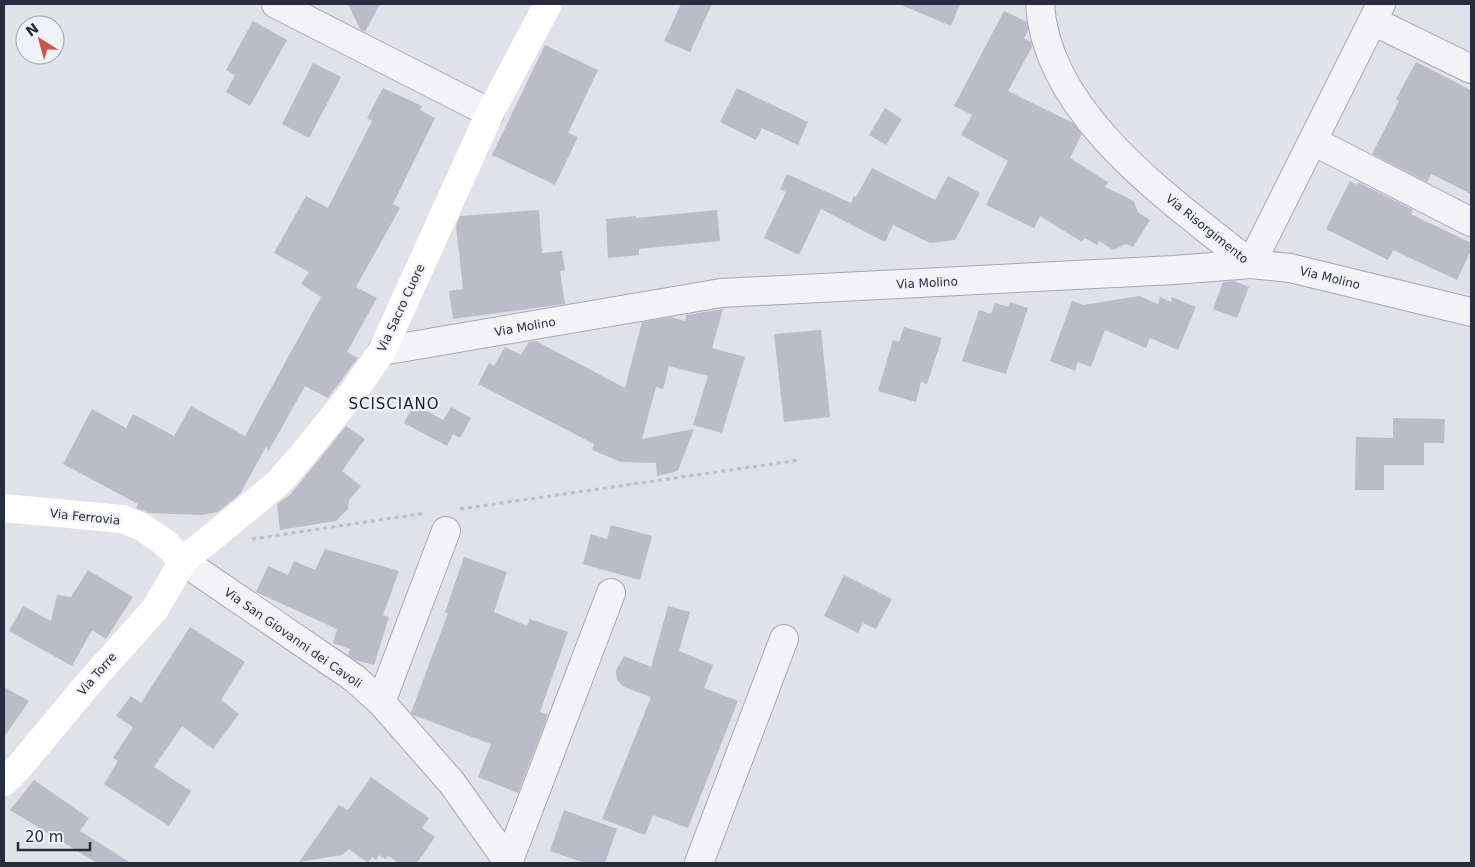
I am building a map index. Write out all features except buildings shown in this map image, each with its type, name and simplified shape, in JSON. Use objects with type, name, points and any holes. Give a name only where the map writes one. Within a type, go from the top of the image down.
[{"type":"street","points":[[276,4],[490,113]]},
{"type":"street","name":"Via Sacro Cuore","points":[[183,562],[278,483],[352,394],[382,351],[490,113],[548,4]]},
{"type":"street","name":"Via Risorgimento","points":[[1040,4],[1048,45],[1065,82],[1089,119],[1120,154],[1156,188],[1251,264],[1377,12]]},
{"type":"street","points":[[1377,12],[1471,69]]},
{"type":"street","points":[[1313,141],[1471,222]]},
{"type":"street","name":"Via Molino","points":[[382,351],[721,293],[1174,270],[1251,264],[1290,268],[1471,312]]},
{"type":"street","name":"Via Ferrovia","points":[[4,508],[122,519],[142,527],[164,542],[183,562]]},
{"type":"street","points":[[381,702],[444,518]]},
{"type":"street","name":"Via San Giovanni dei Cavoli","points":[[183,562],[354,678],[381,702],[452,783],[509,863]]},
{"type":"street","name":"Via Torre","points":[[4,782],[155,609],[183,562]]},
{"type":"street","points":[[509,863],[611,593]]},
{"type":"street","points":[[699,863],[784,639]]},
{"type":"path","points":[[251,539],[444,518],[800,460]]},
{"type":"district","name":"SCISCIANO","points":[[394,404]]}]
